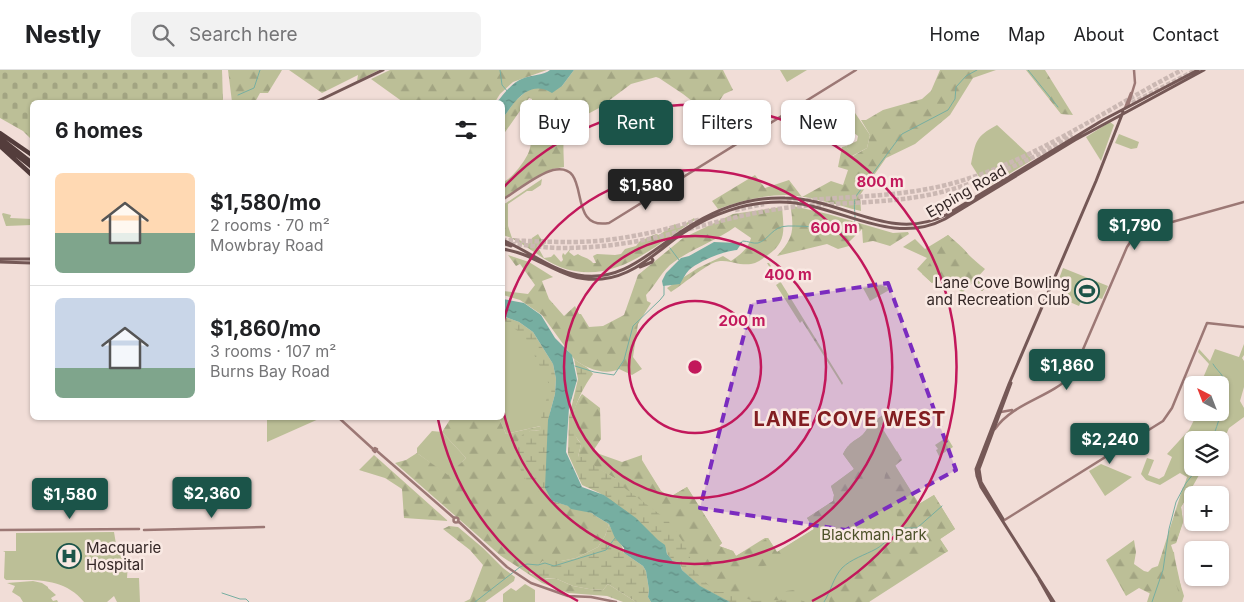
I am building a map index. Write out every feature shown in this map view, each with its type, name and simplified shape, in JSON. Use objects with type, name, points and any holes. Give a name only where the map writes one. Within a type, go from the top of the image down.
[{"type":"highway","points":[[0,133],[30,154]]},
{"type":"highway","points":[[0,140],[30,162]]},
{"type":"highway","points":[[0,140],[30,166]]},
{"type":"highway","points":[[0,146],[30,173]]},
{"type":"main road","points":[[320,100],[383,70]]},
{"type":"main road","points":[[505,198],[552,171],[562,170],[571,175],[578,184],[585,215],[595,223],[609,223],[856,70]]},
{"type":"main road","points":[[1125,110],[1132,97],[1136,79],[1134,70]]},
{"type":"main road","name":"Epping Road","points":[[1036,162],[1110,120],[1136,102],[1198,70]]},
{"type":"main road","name":"Epping Road","points":[[650,256],[687,227],[722,209],[756,200],[787,198],[815,202],[868,222],[895,229],[940,222],[1036,162],[1125,110],[1204,70]]},
{"type":"main road","points":[[1053,602],[981,487],[977,476],[978,463],[1134,88]]},
{"type":"main road","points":[[1132,97],[1136,102]]},
{"type":"main road","points":[[1110,120],[1116,121],[1116,131]]},
{"type":"main road","points":[[787,198],[787,203]]},
{"type":"main road","points":[[993,429],[1015,410],[1072,375],[1129,244],[1135,236],[1147,229],[1244,202]]},
{"type":"main road","name":"Epping Road","points":[[505,242],[562,270],[585,276],[602,276],[617,273],[631,267],[692,227],[716,215],[752,205],[787,203],[808,205],[887,224],[912,227]]},
{"type":"main road","points":[[505,243],[558,272],[582,279],[613,277],[652,262],[653,260],[650,256]]},
{"type":"main road","points":[[505,250],[529,256]]},
{"type":"main road","points":[[0,260],[30,261]]},
{"type":"main road","points":[[1003,521],[1165,419],[1172,408],[1206,323],[1244,327]]},
{"type":"main road","points":[[999,413],[1015,410]]},
{"type":"main road","points":[[340,420],[374,452],[377,451],[454,518],[454,522],[458,521],[512,571],[531,583],[559,594],[616,602]]},
{"type":"main road","points":[[0,530],[139,529],[142,527],[144,530],[264,527]]},
{"type":"highlighted area","points":[[888,283],[956,470],[846,530],[700,508],[752,303]]},
{"type":"green space","points":[[0,70],[222,70],[223,100],[30,100],[30,138],[23,131],[0,118]]},
{"type":"green space","points":[[228,70],[282,70],[268,93],[260,93],[256,100],[232,100]]},
{"type":"green space","points":[[289,70],[379,70],[357,81],[358,75],[322,93]]},
{"type":"green space","points":[[390,70],[547,70],[513,82],[496,100],[400,100],[371,79]]},
{"type":"green space","points":[[574,70],[723,70],[733,90],[724,94],[720,100],[691,100],[656,77],[631,84],[610,100],[599,100],[599,108],[589,113],[589,100],[532,100],[529,98],[528,100],[520,100],[520,111],[505,132],[505,115],[515,101],[528,90],[540,87],[547,89],[562,86]]},
{"type":"green space","points":[[780,70],[807,70],[787,82]]},
{"type":"green space","points":[[940,70],[996,70],[973,78],[950,115],[915,144],[886,158],[860,195],[861,211],[802,197],[831,181],[843,185],[848,170],[838,167],[842,147],[846,146],[853,156],[867,148],[870,135],[861,120],[866,120],[883,110],[922,99],[931,91]]},
{"type":"green space","points":[[1026,70],[1045,70],[1073,115],[1061,114]]},
{"type":"green space","points":[[855,113],[870,135],[867,148],[852,156],[846,146],[855,145],[858,136],[855,134]]},
{"type":"green space","points":[[1110,122],[1114,125],[1101,161],[1086,137]]},
{"type":"green space","points":[[997,125],[1032,160],[986,188],[971,164],[974,150],[980,137]]},
{"type":"green space","points":[[1119,134],[1139,142],[1137,148],[1131,149],[1115,143]]},
{"type":"green space","points":[[564,145],[564,167],[552,169],[505,197],[505,181],[519,168],[531,146]]},
{"type":"green space","points":[[755,175],[765,188],[789,180],[802,197],[777,195],[760,197],[718,209],[712,201]]},
{"type":"green space","points":[[542,179],[541,185],[532,191],[527,191],[508,204],[508,226],[512,238],[526,244],[530,243],[532,238],[538,234],[541,239],[546,240],[546,243],[539,249],[544,258],[551,257],[554,254],[561,262],[563,260],[563,253],[565,255],[572,247],[569,252],[574,256],[578,254],[596,263],[593,256],[597,254],[621,254],[625,249],[636,246],[640,241],[656,234],[659,235],[675,224],[678,227],[694,218],[695,220],[632,261],[598,272],[579,272],[560,267],[545,259],[518,241],[505,236],[505,204]]},
{"type":"green space","points":[[793,206],[893,233],[908,232],[909,234],[890,246],[873,241],[863,243],[862,229],[849,242],[849,246],[838,249],[827,244],[777,256],[786,245],[791,234],[791,209]]},
{"type":"green space","points":[[782,207],[783,230],[781,241],[772,252],[759,261],[748,264],[726,261],[713,263],[671,292],[667,288],[698,268],[723,256],[731,261],[741,254],[751,238],[735,227],[670,265],[646,295],[647,301],[651,303],[638,324],[633,357],[642,369],[632,375],[619,369],[608,372],[595,370],[574,359],[542,315],[520,300],[505,296],[505,291],[528,294],[535,285],[520,264],[516,266],[508,255],[529,262],[553,277],[542,281],[549,299],[564,316],[575,306],[589,327],[603,326],[624,315],[638,275],[683,238],[733,214]]},
{"type":"green space","points":[[2,214],[11,215],[10,218],[30,219],[30,225],[6,226]]},
{"type":"green space","points":[[948,235],[985,269],[976,279],[986,287],[982,291],[973,282],[962,293],[952,283],[948,286],[938,277],[932,283],[917,269],[927,258],[903,247],[915,239],[925,249]]},
{"type":"green space","points":[[948,235],[968,254],[974,270],[980,275],[976,279],[986,287],[982,291],[973,282],[966,289],[960,284],[952,283],[948,286],[938,277],[932,283],[922,274],[932,260],[930,256],[937,243]]},
{"type":"green space","points":[[767,263],[769,263],[843,383],[842,385],[802,321],[800,323],[776,285],[779,283]]},
{"type":"green space","name":"Lane Cove Bowling and Recreation Club","points":[[1063,268],[1108,286],[1102,299],[1085,293],[1079,306],[1065,300],[1070,289],[1057,284]]},
{"type":"green space","points":[[881,285],[891,289],[870,301],[863,288]]},
{"type":"green space","points":[[505,317],[553,364],[549,424],[506,434],[500,420],[505,420]]},
{"type":"green space","points":[[505,317],[519,322],[533,332],[553,364],[556,379],[555,394],[548,420],[552,501],[527,481],[518,463],[517,443],[525,433],[540,430],[542,411],[548,395],[548,382],[526,339],[505,322]]},
{"type":"green space","points":[[1244,344],[1244,355],[1242,358],[1244,361],[1244,387],[1240,401],[1244,408],[1244,417],[1228,431],[1188,431],[1194,421],[1229,421],[1229,376],[1204,376],[1209,364],[1198,352],[1199,349],[1210,361],[1215,349],[1239,357]]},
{"type":"green space","points":[[574,359],[587,367],[593,374],[577,402],[573,419],[575,435],[581,444],[578,457],[586,457],[592,464],[616,479],[622,486],[671,524],[687,548],[694,570],[712,589],[755,601],[798,599],[805,602],[730,602],[700,587],[667,554],[665,545],[636,518],[604,495],[582,485],[568,454],[569,417],[578,379]]},
{"type":"green space","points":[[582,394],[600,408],[601,439],[594,452],[622,462],[642,455],[642,460],[661,491],[670,497],[687,487],[722,543],[719,546],[733,551],[736,556],[768,538],[777,552],[814,529],[807,518],[833,501],[834,495],[831,486],[854,469],[843,454],[848,446],[864,468],[863,485],[858,494],[797,549],[776,563],[754,566],[746,571],[741,580],[744,589],[755,601],[770,601],[772,593],[801,589],[803,594],[798,599],[805,602],[730,602],[719,596],[604,495],[600,494],[616,479],[578,457],[581,444],[574,434],[572,419]]},
{"type":"green space","name":"Blackman Park","points":[[890,410],[893,414],[881,426],[902,460],[895,466],[919,504],[934,495],[955,529],[940,539],[948,551],[869,602],[730,602],[643,463],[661,491],[670,497],[687,487],[722,543],[719,546],[733,551],[736,556],[768,538],[777,552],[814,529],[807,518],[833,501],[834,495],[831,486],[854,469],[843,454],[846,449],[864,433],[867,429],[865,427]]},
{"type":"green space","points":[[267,420],[316,420],[267,442]]},
{"type":"green space","points":[[450,420],[500,420],[506,434],[541,426],[540,430],[530,431],[519,440],[552,501],[592,513],[609,524],[605,536],[598,547],[576,558],[561,561],[543,561],[529,573],[589,589],[603,590],[608,584],[636,602],[623,602],[607,596],[568,593],[542,583],[501,556],[395,463],[406,460],[417,453],[448,475],[466,458],[442,432]]},
{"type":"green space","points":[[867,429],[871,432],[849,446]]},
{"type":"green space","points":[[432,431],[442,432],[466,458],[448,476],[417,453],[417,448]]},
{"type":"green space","points":[[1184,435],[1184,475],[1180,473],[1160,485],[1146,480],[1141,474],[1147,458],[1154,460],[1148,475],[1159,479],[1164,476],[1172,457],[1167,454]]},
{"type":"green space","points":[[947,437],[953,447],[939,456],[935,445]]},
{"type":"green space","points":[[897,451],[902,460],[895,465],[919,504],[934,495],[955,529],[940,539],[948,551],[945,553],[936,551],[914,569],[892,578],[880,587],[869,602],[829,602],[833,585],[845,571],[889,542],[898,532],[900,523],[890,499],[872,479],[873,469],[878,482],[884,481]]},
{"type":"green space","points":[[374,455],[448,521],[404,518],[402,489],[385,478],[359,470]]},
{"type":"green space","points":[[1101,464],[1132,477],[1105,496],[1089,471]]},
{"type":"green space","points":[[1185,476],[1198,476],[1193,486],[1184,486],[1187,477]]},
{"type":"green space","points":[[1184,486],[1184,502],[1181,507],[1183,522],[1176,543],[1171,545],[1184,596],[1182,602],[1147,602]]},
{"type":"green space","points":[[1184,487],[1184,502],[1181,507],[1183,522],[1176,543],[1170,544],[1166,558],[1165,581],[1157,597],[1139,588],[1126,596],[1106,560],[1134,540],[1136,552],[1134,564],[1148,572],[1158,566]]},
{"type":"green space","points":[[609,524],[624,553],[643,566],[646,571],[649,590],[648,597],[651,602],[636,602],[608,584],[603,590],[589,589],[573,586],[557,579],[541,578],[529,572],[543,561],[561,561],[576,558],[598,547],[605,536]]},
{"type":"green space","points":[[449,526],[458,527],[483,548],[515,577],[514,581],[485,602],[464,602],[470,599],[483,565],[470,550],[443,529]]},
{"type":"green space","name":"Macquarie Hospital","points":[[114,532],[116,544],[124,545],[124,562],[128,562],[127,578],[139,578],[140,602],[117,602],[114,596],[107,602],[84,602],[76,594],[58,584],[38,580],[6,580],[4,578],[5,552],[3,551],[16,551],[16,533]]},
{"type":"green space","points":[[1171,551],[1174,552],[1182,592],[1182,602],[1178,602],[1179,594],[1172,571]]},
{"type":"green space","points":[[33,581],[48,587],[56,595],[51,598],[53,601],[57,600],[58,602],[23,602],[20,597],[12,592],[15,586],[7,583]]},
{"type":"green space","points":[[525,584],[535,590],[535,602],[503,602],[503,594],[511,588],[516,591]]},
{"type":"water","points":[[550,70],[574,70],[562,86],[552,93],[544,89],[536,89],[523,94],[505,115],[505,100],[499,100],[509,88],[527,77]]},
{"type":"water","points":[[743,241],[737,250],[712,257],[693,267],[686,273],[680,284],[663,286],[662,281],[666,273],[681,258],[689,256],[714,242],[739,243]]},
{"type":"water","points":[[505,299],[524,303],[541,315],[555,338],[572,355],[577,380],[569,408],[566,452],[582,487],[604,495],[636,518],[665,545],[667,554],[673,561],[680,564],[682,570],[700,586],[730,602],[651,602],[648,597],[649,590],[646,571],[643,566],[624,553],[624,548],[615,538],[609,524],[592,513],[571,509],[568,506],[552,501],[545,488],[548,420],[555,394],[556,379],[553,364],[533,332],[519,322],[505,317]]},
{"type":"waterway","points":[[238,95],[254,88],[260,70]]},
{"type":"waterway","points":[[500,70],[502,85],[508,92]]},
{"type":"waterway","points":[[743,241],[758,243],[778,228],[788,226],[815,227],[838,233],[850,231],[855,218],[854,205],[856,196],[902,134],[948,110],[955,99],[956,87],[966,76],[977,70]]},
{"type":"waterway","points":[[1028,70],[1058,107]]},
{"type":"waterway","points":[[670,248],[679,260]]},
{"type":"waterway","points":[[575,366],[594,372],[614,375],[624,360],[633,326],[664,295],[664,285]]},
{"type":"waterway","points":[[1213,364],[1223,377],[1225,383],[1224,399],[1215,431]]},
{"type":"waterway","points":[[1152,602],[1163,570],[1169,529],[1176,502],[1192,476]]},
{"type":"waterway","points":[[824,602],[836,576],[842,568],[879,547],[899,528],[917,528],[942,506]]},
{"type":"waterway","points":[[475,602],[520,567],[527,564],[538,565],[545,563],[554,566],[606,550],[615,538]]},
{"type":"waterway","points":[[222,593],[246,599],[249,602]]},
{"type":"tunnel","points":[[787,202],[930,189],[981,174],[1040,149],[1182,70]]},
{"type":"tunnel","points":[[1132,103],[1194,71]]},
{"type":"tunnel","points":[[689,229],[741,216],[780,209],[811,205],[898,200],[933,194],[970,184],[1005,170],[1073,136]]},
{"type":"tunnel","points":[[735,210],[764,204]]},
{"type":"tunnel","points":[[505,240],[568,242],[607,240],[654,232],[701,219]]},
{"type":"tunnel","points":[[511,244],[556,248],[607,246],[681,231]]},
{"type":"place","name":"Lane Cove Bowling and Recreation Club","points":[[1087,291]]},
{"type":"place","name":"Macquarie Hospital","points":[[69,556]]},
{"type":"district","name":"LANE COVE WEST","points":[[850,419]]}]
